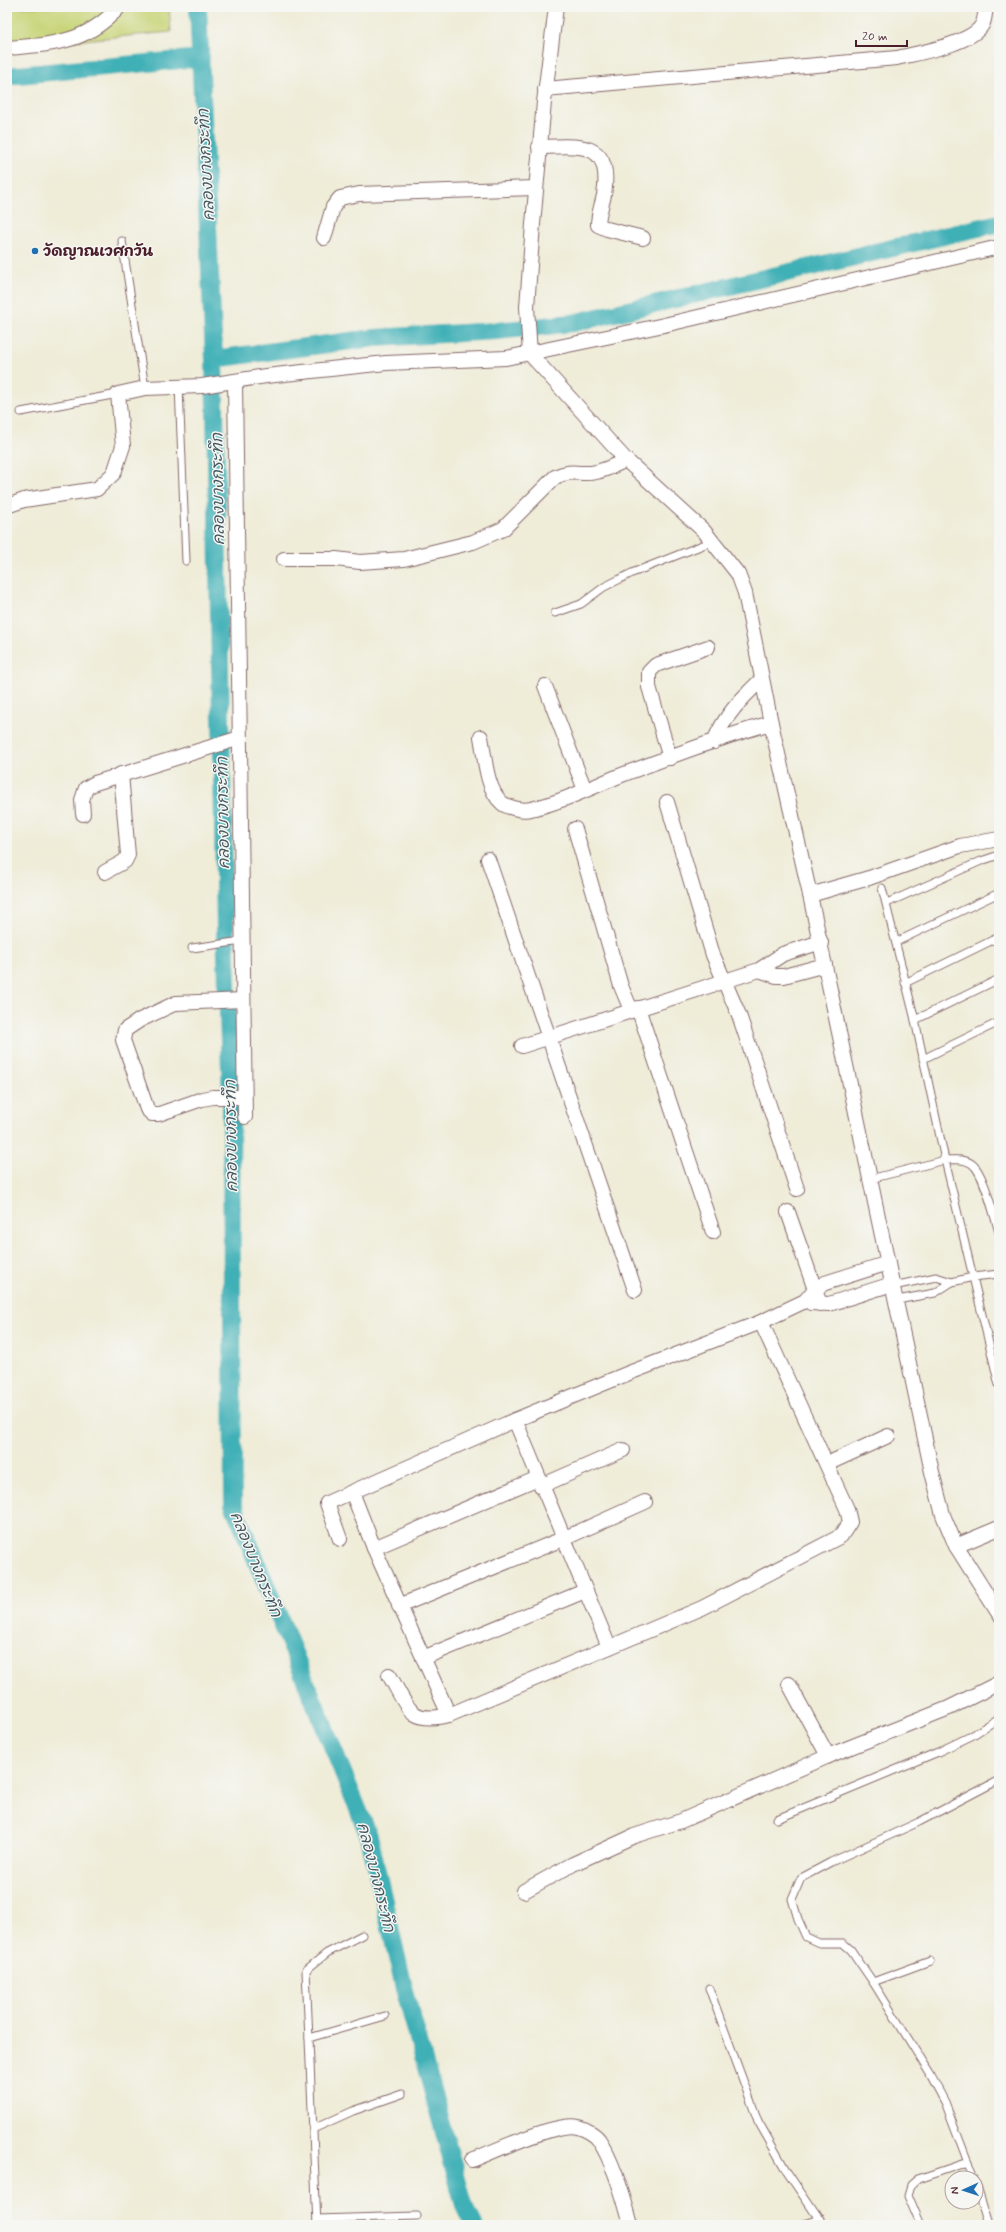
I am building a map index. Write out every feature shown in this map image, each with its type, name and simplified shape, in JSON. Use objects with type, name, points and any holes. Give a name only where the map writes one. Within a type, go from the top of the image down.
[{"type":"street","points":[[7,48],[59,44],[87,33],[110,17],[119,7]]},
{"type":"street","points":[[556,7],[545,89],[527,307],[530,354],[626,460],[713,541],[738,574],[745,593],[771,723],[810,895],[897,1300],[932,1472],[943,1515],[956,1546],[999,1614]]},
{"type":"street","points":[[545,89],[897,58],[937,48],[973,35],[983,25],[986,7]]},
{"type":"street","points":[[540,146],[582,145],[592,150],[601,158],[606,168],[598,225],[606,229],[643,238]]},
{"type":"street","points":[[324,238],[333,207],[340,198],[359,194],[536,188]]},
{"type":"street","points":[[7,506],[24,500],[98,489],[114,473],[123,446],[118,394],[145,388],[202,386],[266,376],[386,363],[506,358],[530,354],[999,247]]},
{"type":"street","points":[[229,382],[240,738],[238,940],[241,1000],[241,1097],[245,1117]]},
{"type":"street","points":[[284,560],[336,560],[360,562],[404,559],[473,542],[503,529],[555,477],[564,473],[577,471],[595,473],[626,460]]},
{"type":"street","points":[[670,758],[649,687],[649,672],[656,665],[708,647]]},
{"type":"street","points":[[714,742],[721,724],[744,696],[762,679]]},
{"type":"street","points":[[545,686],[585,790]]},
{"type":"street","points":[[481,737],[492,788],[502,803],[515,808],[530,810],[567,798],[714,742],[771,723]]},
{"type":"street","points":[[83,814],[82,800],[86,788],[121,774],[202,748],[240,738]]},
{"type":"street","points":[[105,872],[125,861],[128,855],[121,774]]},
{"type":"street","points":[[668,802],[713,955],[739,1015],[797,1189]]},
{"type":"street","points":[[575,829],[621,986],[635,1009],[713,1232]]},
{"type":"street","points":[[810,895],[869,878],[960,846],[999,839]]},
{"type":"street","points":[[488,859],[635,1290]]},
{"type":"street","points":[[522,1046],[759,970],[783,954],[820,942]]},
{"type":"street","points":[[759,970],[776,976],[784,976],[825,965]]},
{"type":"street","points":[[241,1000],[176,1003],[140,1020],[125,1030],[123,1040],[147,1109],[152,1114],[159,1114],[213,1097],[241,1097]]},
{"type":"street","points":[[788,1212],[820,1304]]},
{"type":"street","points":[[340,1539],[327,1503],[514,1420],[629,1373],[761,1322],[805,1301],[815,1290],[825,1283],[888,1263]]},
{"type":"street","points":[[805,1301],[820,1304],[840,1301],[893,1285]]},
{"type":"street","points":[[389,1675],[413,1714],[422,1718],[432,1719],[449,1714],[702,1608],[841,1536],[850,1522],[847,1509],[761,1322]]},
{"type":"street","points":[[514,1420],[565,1538],[585,1591],[609,1647]]},
{"type":"street","points":[[826,1464],[888,1436]]},
{"type":"street","points":[[374,1548],[623,1450]]},
{"type":"street","points":[[352,1492],[399,1606],[449,1714]]},
{"type":"street","points":[[399,1606],[565,1538],[645,1502]]},
{"type":"street","points":[[956,1546],[999,1528]]},
{"type":"street","points":[[423,1658],[585,1591]]},
{"type":"street","points":[[524,1891],[573,1864],[634,1836],[681,1821],[828,1756],[949,1708],[999,1682]]},
{"type":"street","points":[[789,1684],[828,1756]]},
{"type":"street","points":[[472,2160],[555,2129],[577,2126],[591,2133],[598,2139],[615,2175],[631,2225]]},
{"type":"lane","points":[[122,241],[145,388]]},
{"type":"lane","points":[[179,386],[186,561]]},
{"type":"lane","points":[[21,412],[118,394]]},
{"type":"lane","points":[[555,614],[581,604],[604,587],[632,573],[713,541]]},
{"type":"lane","points":[[887,903],[981,861],[999,855]]},
{"type":"lane","points":[[882,888],[887,903],[915,1020],[945,1160],[999,1385]]},
{"type":"lane","points":[[896,942],[999,893]]},
{"type":"lane","points":[[905,983],[999,937]]},
{"type":"lane","points":[[192,948],[238,940]]},
{"type":"lane","points":[[915,1020],[999,980]]},
{"type":"lane","points":[[923,1059],[999,1022]]},
{"type":"lane","points":[[870,1178],[945,1160],[963,1160],[973,1164],[980,1176],[999,1232]]},
{"type":"lane","points":[[897,1300],[942,1290],[952,1282],[973,1277],[999,1274]]},
{"type":"lane","points":[[893,1285],[936,1277],[952,1282]]},
{"type":"lane","points":[[777,1819],[973,1736],[999,1718]]},
{"type":"lane","points":[[971,2170],[941,2095],[873,1982],[851,1950],[843,1943],[819,1943],[806,1937],[798,1919],[792,1899],[801,1878],[831,1862],[919,1822],[999,1780]]},
{"type":"lane","points":[[362,1935],[327,1953],[306,1970],[317,2222],[417,2216]]},
{"type":"lane","points":[[873,1982],[930,1961]]},
{"type":"lane","points":[[709,1988],[758,2121],[787,2172],[822,2222],[800,2225]]},
{"type":"lane","points":[[309,2038],[385,2016]]},
{"type":"lane","points":[[313,2129],[353,2111],[402,2094]]},
{"type":"lane","points":[[921,2225],[908,2195],[911,2185],[918,2179],[968,2162]]},
{"type":"lane","points":[[984,2209],[989,2225]]},
{"type":"green space","points":[[7,7],[169,7],[171,32],[7,47]]},
{"type":"waterway","name":"คลองบางกระทึก","points":[[198,7],[214,359],[225,928],[231,1099],[233,1504],[369,1836],[404,1988],[464,2205],[474,2225]]},
{"type":"waterway","points":[[7,76],[201,58]]},
{"type":"waterway","points":[[214,359],[374,338],[497,331],[573,323],[999,223]]},
{"type":"place","name":"วัดญาณเวศกวัน","points":[[35,251]]}]
